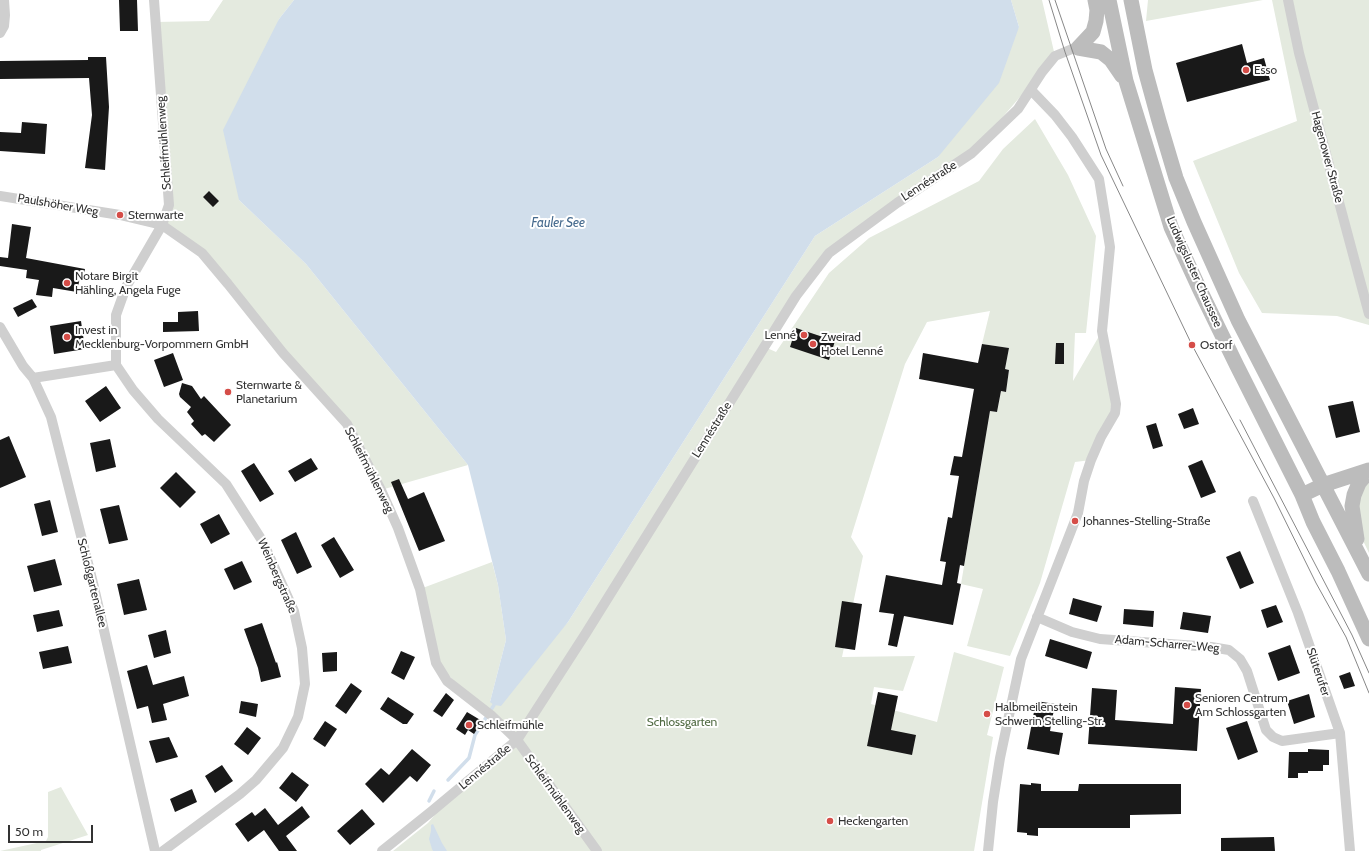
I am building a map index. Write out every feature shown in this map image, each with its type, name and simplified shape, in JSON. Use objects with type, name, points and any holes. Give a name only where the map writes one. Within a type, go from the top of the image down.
[{"type":"street","points":[[0,33],[4,26],[4,0]]},
{"type":"street","name":"Schleifmühlenweg","points":[[154,0],[169,205],[162,225],[202,253],[283,353],[347,424],[381,490],[398,528],[420,589],[436,663],[447,681],[492,716],[517,740],[597,851]]},
{"type":"street","points":[[1078,48],[1093,32],[1097,10],[1095,0]]},
{"type":"street","name":"Ludwigsluster Chaussee","points":[[1109,0],[1126,81],[1171,227],[1237,366],[1302,495],[1313,522],[1338,571],[1369,639]]},
{"type":"street","name":"Ludwigsluster Chaussee","points":[[1131,0],[1146,70],[1176,178],[1238,320],[1369,574]]},
{"type":"street","name":"Hagenower Straße","points":[[1288,0],[1299,53],[1369,314]]},
{"type":"street","points":[[1078,48],[1101,52],[1111,60],[1126,81]]},
{"type":"street","name":"Lennéstraße","points":[[382,851],[517,740],[796,296],[828,253],[897,202],[972,154],[1018,109],[1042,72],[1055,56],[1078,48]]},
{"type":"street","points":[[988,851],[993,802],[1004,736],[1021,659],[1078,513],[1084,481],[1091,460],[1101,437],[1115,414],[1116,404],[1102,331],[1110,247],[1099,179],[1072,137],[1055,115],[1031,90]]},
{"type":"street","name":"Paulshöher Weg","points":[[0,196],[120,215],[162,225]]},
{"type":"street","points":[[33,378],[116,365],[116,315],[126,287],[162,225]]},
{"type":"street","name":"Schloßgartenallee","points":[[0,327],[23,366],[33,378],[51,417],[93,583],[155,851]]},
{"type":"street","name":"Weinbergstraße","points":[[116,365],[158,419],[226,484],[263,542],[294,611],[302,648],[305,684],[298,717],[283,748],[256,780],[240,794],[162,851]]},
{"type":"street","points":[[1302,495],[1323,485],[1369,470]]},
{"type":"street","points":[[1361,557],[1352,506],[1354,495],[1359,483],[1369,470]]},
{"type":"street","name":"Slüterufer","points":[[1253,501],[1298,613],[1340,733],[1350,851]]},
{"type":"street","name":"Adam-Scharrer-Weg","points":[[1037,617],[1072,632],[1100,639],[1211,647],[1229,650],[1240,659],[1247,671],[1266,730],[1273,737],[1282,741],[1340,733]]},
{"type":"green space","points":[[223,0],[294,0],[279,19],[239,200],[306,264],[468,465],[381,490],[347,424],[202,253],[162,225],[169,205],[155,22],[209,21]]},
{"type":"green space","name":"Schlossgarten","points":[[1011,0],[1042,0],[1055,56],[972,153],[829,253],[767,348],[776,352],[829,273],[869,238],[979,181],[1003,149],[1035,119],[1068,175],[1096,236],[1086,333],[1075,333],[1073,381],[1102,331],[1113,387],[1109,423],[1091,460],[1075,462],[1040,583],[1010,656],[967,646],[983,589],[961,584],[990,411],[997,412],[1001,391],[1006,392],[1009,370],[1005,369],[1009,348],[982,344],[990,311],[927,322],[905,364],[851,537],[863,556],[842,657],[915,656],[903,691],[874,687],[871,704],[937,722],[954,652],[1004,667],[987,735],[993,737],[974,851],[393,851],[428,823],[453,793],[516,741],[436,663],[420,589],[492,562],[498,585],[506,640],[490,702],[568,622],[815,236],[938,157],[1019,27]]},
{"type":"green space","points":[[1148,0],[1263,0],[1146,21]]},
{"type":"green space","points":[[1272,0],[1369,0],[1369,325],[1337,316],[1262,313],[1239,273],[1193,161],[1297,121]]},
{"type":"green space","points":[[1369,471],[1369,553],[1353,520]]},
{"type":"green space","points":[[61,787],[88,835],[41,851],[0,851],[46,841],[48,837],[48,792]]},
{"type":"water","name":"Fauler See","points":[[294,0],[1011,0],[1019,27],[999,83],[938,157],[815,236],[568,622],[501,706],[494,705],[490,702],[506,640],[498,585],[468,465],[306,264],[239,200],[223,130],[279,19]]},
{"type":"water","points":[[433,824],[447,851],[433,851],[429,839],[431,825]]},
{"type":"building","points":[[119,0],[137,0],[138,31],[120,31]]},
{"type":"building","points":[[1242,44],[1247,63],[1264,58],[1270,80],[1187,102],[1176,63]]},
{"type":"building","points":[[88,57],[106,57],[109,107],[105,170],[85,168],[92,115],[89,78],[0,79],[0,61],[88,60]]},
{"type":"building","points":[[22,122],[47,124],[45,154],[0,151],[0,132],[21,133]]},
{"type":"building","points":[[209,191],[219,201],[213,207],[203,197]]},
{"type":"building","points":[[12,224],[31,227],[26,258],[85,269],[83,278],[80,277],[77,292],[53,288],[52,297],[36,295],[39,280],[26,278],[27,270],[0,266],[0,257],[8,258]]},
{"type":"building","points":[[32,299],[37,307],[18,317],[13,308]]},
{"type":"building","points":[[198,311],[199,331],[163,332],[163,322],[178,322],[178,312]]},
{"type":"building","name":"Invest in Mecklenburg-Vorpommern GmbH","points":[[81,321],[85,349],[54,354],[50,326]]},
{"type":"building","name":"Zweirad Hotel Lenné","points":[[796,328],[835,341],[829,360],[790,347]]},
{"type":"building","points":[[1056,343],[1064,343],[1064,364],[1055,364]]},
{"type":"building","points":[[982,344],[1009,348],[1005,369],[1009,370],[1006,392],[1001,391],[997,412],[990,411],[964,566],[960,565],[957,583],[961,584],[953,625],[904,616],[897,647],[888,645],[894,614],[879,612],[886,575],[942,585],[946,562],[940,561],[948,517],[952,518],[959,476],[950,475],[954,456],[962,457],[974,389],[919,379],[923,353],[978,363]]},
{"type":"building","points":[[173,353],[183,380],[164,387],[154,360]]},
{"type":"building","points":[[182,383],[192,386],[201,399],[204,396],[231,425],[214,442],[205,434],[202,436],[191,424],[194,421],[187,412],[191,407],[180,397],[179,394]]},
{"type":"building","points":[[106,386],[121,408],[100,422],[85,401]]},
{"type":"building","points":[[1353,401],[1360,432],[1336,438],[1328,406]]},
{"type":"building","points":[[1193,408],[1199,424],[1184,429],[1178,414]]},
{"type":"building","points":[[1156,423],[1163,446],[1153,449],[1146,426]]},
{"type":"building","points":[[9,436],[26,477],[0,488],[0,440]]},
{"type":"building","points":[[110,439],[116,467],[96,472],[90,443]]},
{"type":"building","points":[[311,458],[318,469],[295,482],[288,471]]},
{"type":"building","points":[[1202,460],[1216,492],[1201,498],[1188,466]]},
{"type":"building","points":[[254,463],[274,494],[260,502],[241,471]]},
{"type":"building","points":[[176,472],[196,492],[180,508],[160,488]]},
{"type":"building","points":[[399,479],[408,499],[424,492],[445,541],[419,551],[391,482]]},
{"type":"building","points":[[50,500],[58,532],[42,536],[34,504]]},
{"type":"building","points":[[119,505],[128,540],[109,544],[100,509]]},
{"type":"building","points":[[219,514],[230,534],[211,544],[200,524]]},
{"type":"building","points":[[296,532],[312,567],[297,574],[281,540]]},
{"type":"building","points":[[334,537],[354,570],[340,578],[321,545]]},
{"type":"building","points":[[1240,551],[1254,583],[1240,589],[1226,557]]},
{"type":"building","points":[[55,559],[62,585],[34,592],[27,566]]},
{"type":"building","points":[[242,561],[252,582],[234,590],[224,569]]},
{"type":"building","points":[[139,579],[147,610],[124,615],[117,584]]},
{"type":"building","points":[[1073,598],[1102,606],[1097,622],[1069,614]]},
{"type":"building","points":[[842,601],[862,604],[855,650],[835,647]]},
{"type":"building","points":[[1276,605],[1283,622],[1267,628],[1261,610]]},
{"type":"building","points":[[1124,609],[1154,611],[1153,627],[1123,624]]},
{"type":"building","points":[[59,610],[63,626],[37,632],[33,615]]},
{"type":"building","points":[[1183,612],[1211,616],[1208,633],[1180,629]]},
{"type":"building","points":[[262,623],[276,663],[277,662],[281,677],[261,682],[258,668],[244,629]]},
{"type":"building","points":[[166,630],[171,653],[154,658],[148,635]]},
{"type":"building","points":[[1050,639],[1092,652],[1087,669],[1045,656]]},
{"type":"building","points":[[1290,645],[1300,673],[1278,681],[1268,653]]},
{"type":"building","points":[[68,646],[72,663],[43,669],[39,652]]},
{"type":"building","points":[[401,651],[415,657],[404,680],[391,673]]},
{"type":"building","points":[[337,652],[337,671],[323,672],[322,653]]},
{"type":"building","points":[[147,665],[153,685],[184,676],[189,696],[163,704],[167,720],[152,723],[148,706],[137,709],[127,671]]},
{"type":"building","points":[[1350,672],[1355,686],[1344,689],[1339,676]]},
{"type":"building","points":[[351,683],[362,691],[346,714],[335,706]]},
{"type":"building","name":"Senioren Centrum Am Schlossgarten","points":[[1175,687],[1201,689],[1197,751],[1088,744],[1092,688],[1117,690],[1115,720],[1173,724]]},
{"type":"building","points":[[878,692],[898,696],[891,730],[916,735],[912,755],[867,746]]},
{"type":"building","points":[[446,693],[454,700],[442,717],[433,711]]},
{"type":"building","points":[[1309,694],[1315,717],[1294,724],[1287,701]]},
{"type":"building","points":[[388,697],[414,714],[407,724],[403,724],[380,709]]},
{"type":"building","points":[[241,701],[258,704],[256,717],[239,713]]},
{"type":"building","points":[[1036,701],[1055,704],[1050,731],[1063,733],[1059,755],[1027,749]]},
{"type":"building","name":"Schleifmühle","points":[[467,712],[482,721],[474,734],[468,730],[465,735],[456,729]]},
{"type":"building","points":[[325,721],[337,729],[325,747],[313,739]]},
{"type":"building","points":[[1247,721],[1258,752],[1238,760],[1226,728]]},
{"type":"building","points":[[247,727],[261,738],[248,755],[234,744]]},
{"type":"building","points":[[169,737],[178,757],[156,763],[149,741]]},
{"type":"building","points":[[412,749],[431,765],[417,782],[410,776],[383,803],[365,784],[381,768],[389,775]]},
{"type":"building","points":[[1308,749],[1329,750],[1329,765],[1323,765],[1323,771],[1298,773],[1298,778],[1288,778],[1289,752],[1308,752]]},
{"type":"building","points":[[222,765],[233,781],[215,793],[205,776]]},
{"type":"building","points":[[292,772],[309,785],[296,802],[279,788]]},
{"type":"building","points":[[1031,783],[1041,784],[1041,791],[1078,791],[1079,784],[1181,784],[1181,814],[1130,815],[1130,828],[1038,828],[1038,836],[1027,835],[1027,833],[1017,832],[1020,784],[1031,785]]},
{"type":"building","points":[[192,789],[197,802],[175,812],[170,799]]},
{"type":"building","points":[[302,806],[310,817],[286,836],[297,851],[279,851],[264,830],[248,842],[235,824],[252,812],[255,816],[265,808],[278,825]]},
{"type":"building","points":[[362,809],[375,824],[350,845],[337,831]]},
{"type":"building","points":[[1274,837],[1275,851],[1221,851],[1221,838]]},
{"type":"waterway","points":[[448,780],[469,758],[475,735],[494,705]]},
{"type":"waterway","points":[[429,801],[434,791]]},
{"type":"tram line","points":[[1049,0],[1065,52],[1101,155],[1192,345],[1274,498],[1316,583],[1346,637],[1369,693]]},
{"type":"tram line","points":[[1055,0],[1106,149],[1123,186]]},
{"type":"tram line","points":[[1240,420],[1352,635],[1369,673]]},
{"type":"place","name":"Esso","points":[[1246,70]]},
{"type":"place","name":"Sternwarte","points":[[120,215]]},
{"type":"place","name":"Notare Birgit Hähling, Angela Fuge","points":[[67,283]]},
{"type":"place","name":"Lenné","points":[[804,335]]},
{"type":"place","name":"Invest in Mecklenburg-Vorpommern GmbH","points":[[67,337]]},
{"type":"place","name":"Zweirad Hotel Lenné","points":[[813,344]]},
{"type":"place","name":"Ostorf","points":[[1192,345]]},
{"type":"place","name":"Sternwarte & Planetarium","points":[[228,392]]},
{"type":"place","name":"Johannes-Stelling-Straße","points":[[1075,521]]},
{"type":"place","name":"Senioren Centrum Am Schlossgarten","points":[[1187,705]]},
{"type":"place","name":"Halbmeilenstein Schwerin Stelling-Str.","points":[[987,714]]},
{"type":"place","name":"Schleifmühle","points":[[469,725]]},
{"type":"place","name":"Heckengarten","points":[[830,821]]}]
